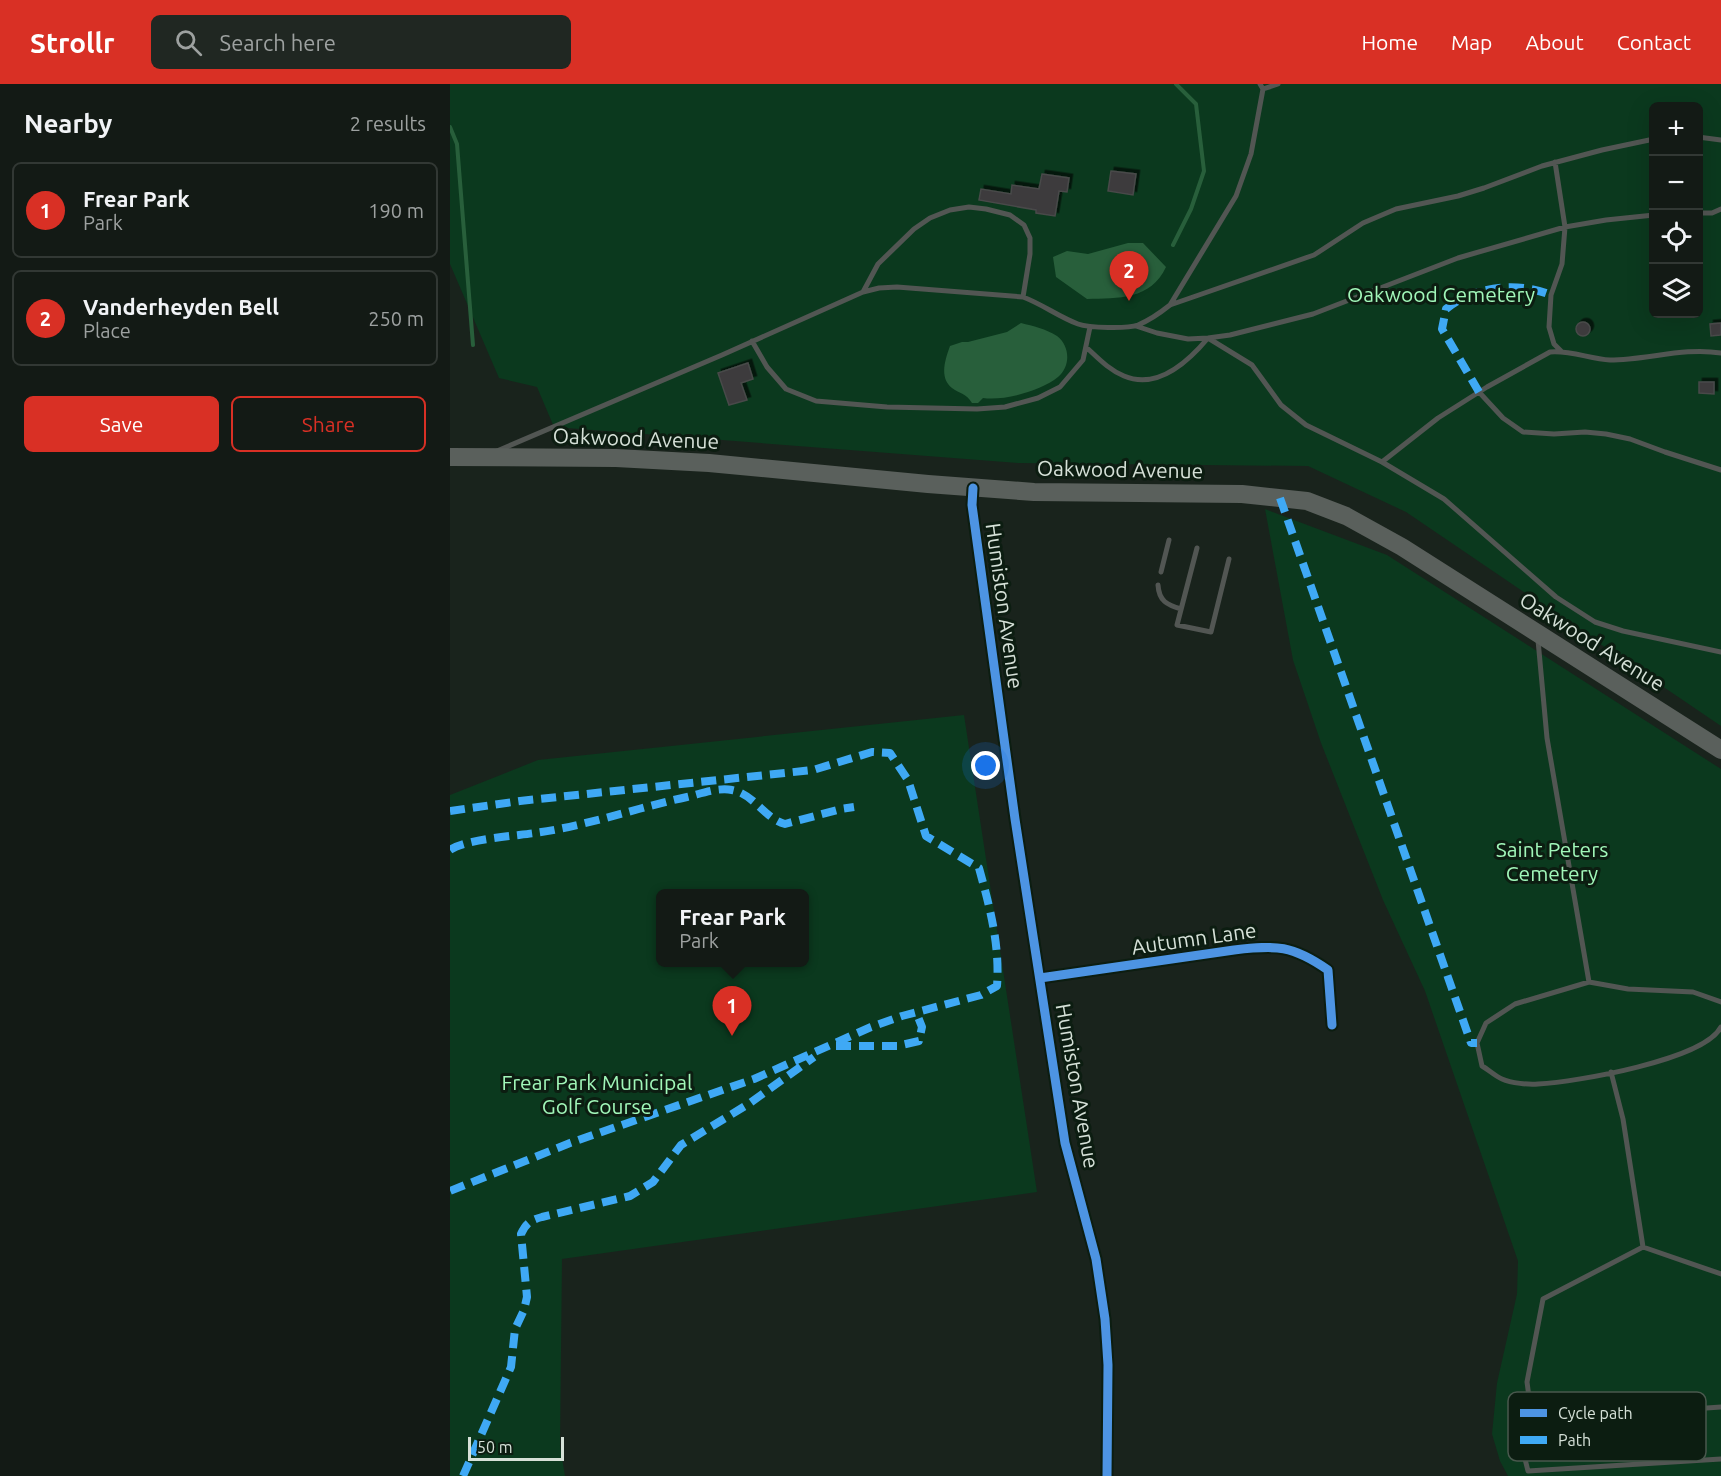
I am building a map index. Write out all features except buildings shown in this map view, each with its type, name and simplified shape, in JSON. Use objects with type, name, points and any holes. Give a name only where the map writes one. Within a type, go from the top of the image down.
[{"type":"main road","name":"Oakwood Avenue","points":[[450,458],[616,458],[1034,492],[1242,494],[1307,501],[1346,516],[1402,547],[1721,750]]},
{"type":"street","name":"Humiston Avenue","points":[[973,488],[972,505],[1012,795],[1065,1143],[1096,1259],[1105,1320],[1108,1365],[1107,1476]]},
{"type":"street","name":"Autumn Lane","points":[[1040,978],[1234,950],[1284,948],[1307,956],[1328,970],[1332,1025]]},
{"type":"lane","points":[[1170,305],[1236,196],[1251,154],[1261,86],[1278,84]]},
{"type":"lane","points":[[1703,138],[1721,140]]},
{"type":"lane","points":[[1136,326],[1170,305],[1314,255],[1364,224],[1395,209],[1484,189],[1556,162],[1649,140]]},
{"type":"lane","points":[[1556,162],[1565,227],[1563,264],[1551,295],[1549,327],[1554,344],[1561,351]]},
{"type":"lane","points":[[863,292],[878,264],[914,229],[930,218],[950,210],[969,207],[986,208],[1010,215],[1024,225],[1030,238],[1030,254],[1023,297]]},
{"type":"lane","points":[[1712,213],[1721,209]]},
{"type":"lane","points":[[1703,213],[1721,216]]},
{"type":"lane","points":[[482,458],[863,292],[879,288],[897,287],[1023,297],[1078,324],[1090,327],[1136,326],[1188,339],[1208,339],[1313,314],[1458,258],[1565,227],[1649,215]]},
{"type":"lane","points":[[752,341],[767,367],[786,389],[816,401],[887,407],[977,409],[1005,407],[1038,398],[1060,387],[1083,360],[1090,327]]},
{"type":"lane","points":[[1086,347],[1107,366],[1125,377],[1146,380],[1165,375],[1197,351],[1208,339]]},
{"type":"lane","points":[[1208,339],[1252,365],[1281,405],[1306,425],[1382,462],[1444,499],[1556,597],[1595,622],[1623,631],[1721,652]]},
{"type":"lane","points":[[1382,462],[1438,418],[1550,352],[1561,351],[1589,358],[1612,360],[1688,352],[1721,353]]},
{"type":"lane","points":[[1479,392],[1503,418],[1523,432],[1606,434],[1630,439],[1721,470]]},
{"type":"lane","points":[[1161,572],[1169,540]]},
{"type":"lane","points":[[1197,548],[1177,625],[1211,632],[1229,559]]},
{"type":"lane","points":[[1158,585],[1159,595],[1166,605],[1181,609]]},
{"type":"lane","points":[[1538,634],[1547,738],[1589,982]]},
{"type":"lane","points":[[1721,1002],[1693,992],[1628,989],[1589,982],[1515,1004],[1486,1023],[1477,1043],[1482,1066],[1503,1080],[1537,1084],[1668,1060],[1706,1042],[1721,1027]]},
{"type":"lane","points":[[1611,1072],[1623,1119],[1642,1247]]},
{"type":"lane","points":[[1528,1392],[1527,1382],[1543,1299],[1642,1247],[1721,1274]]},
{"type":"lane","points":[[1706,1408],[1721,1407]]},
{"type":"lane","points":[[1706,1460],[1721,1459]]},
{"type":"lane","points":[[1526,1461],[1528,1471],[1689,1461]]},
{"type":"green space","name":"Oakwood Cemetery","points":[[450,84],[1721,84],[1721,726],[1406,512],[1308,466],[1018,463],[554,427],[537,387],[499,378],[450,264]]},
{"type":"green space","name":"Saint Peters Cemetery","points":[[1265,509],[1387,555],[1721,769],[1721,1476],[1508,1476],[1500,1461],[1492,1434],[1497,1383],[1517,1294],[1518,1261],[1425,991],[1383,900],[1321,743],[1293,660]]},
{"type":"green space","name":"Frear Park Municipal Golf Course","points":[[964,715],[1037,1192],[562,1259],[560,1446],[565,1476],[450,1476],[450,795],[538,760]]},
{"type":"shaded area","points":[[1128,243],[1143,243],[1166,267],[1160,278],[1143,291],[1122,297],[1087,299],[1056,277],[1053,257],[1067,251],[1088,254]]},
{"type":"shaded area","points":[[1021,323],[1048,331],[1061,340],[1066,350],[1067,362],[1058,377],[1032,391],[1001,398],[983,398],[978,403],[972,403],[948,384],[944,368],[950,346],[1007,332]]},
{"type":"waterway","points":[[1173,245],[1191,209],[1204,171],[1196,104],[1176,84]]},
{"type":"waterway","points":[[450,127],[457,144],[473,345]]},
{"type":"marked path","points":[[1479,392],[1442,329],[1446,309],[1470,295],[1497,288],[1524,288],[1551,295]]},
{"type":"marked path","points":[[1280,498],[1471,1043],[1477,1043]]},
{"type":"marked path","points":[[450,811],[520,801],[813,770],[872,752],[890,753],[908,780],[926,836],[979,868],[993,927],[998,971],[997,986],[981,995],[902,1016],[871,1027],[754,1079],[570,1143],[450,1191]]},
{"type":"marked path","points":[[450,850],[467,843],[573,826],[721,789],[740,792],[771,817],[785,824],[854,807]]},
{"type":"marked path","points":[[836,1046],[897,1046],[919,1041],[922,1027],[916,1012]]},
{"type":"marked path","points":[[463,1476],[511,1367],[515,1329],[527,1297],[521,1234],[527,1225],[542,1217],[630,1196],[653,1182],[681,1145],[750,1103],[814,1057]]},
{"type":"cycle path","points":[[973,488],[972,505],[1015,819],[1065,1143],[1096,1259],[1105,1319],[1108,1365],[1107,1476]]},
{"type":"cycle path","points":[[1040,978],[1234,950],[1284,949],[1294,951],[1328,970],[1332,1025]]},
{"type":"place","name":"Vanderheyden Bell","points":[[1129,301]]},
{"type":"place","name":"Frear Park","points":[[732,1036]]}]
